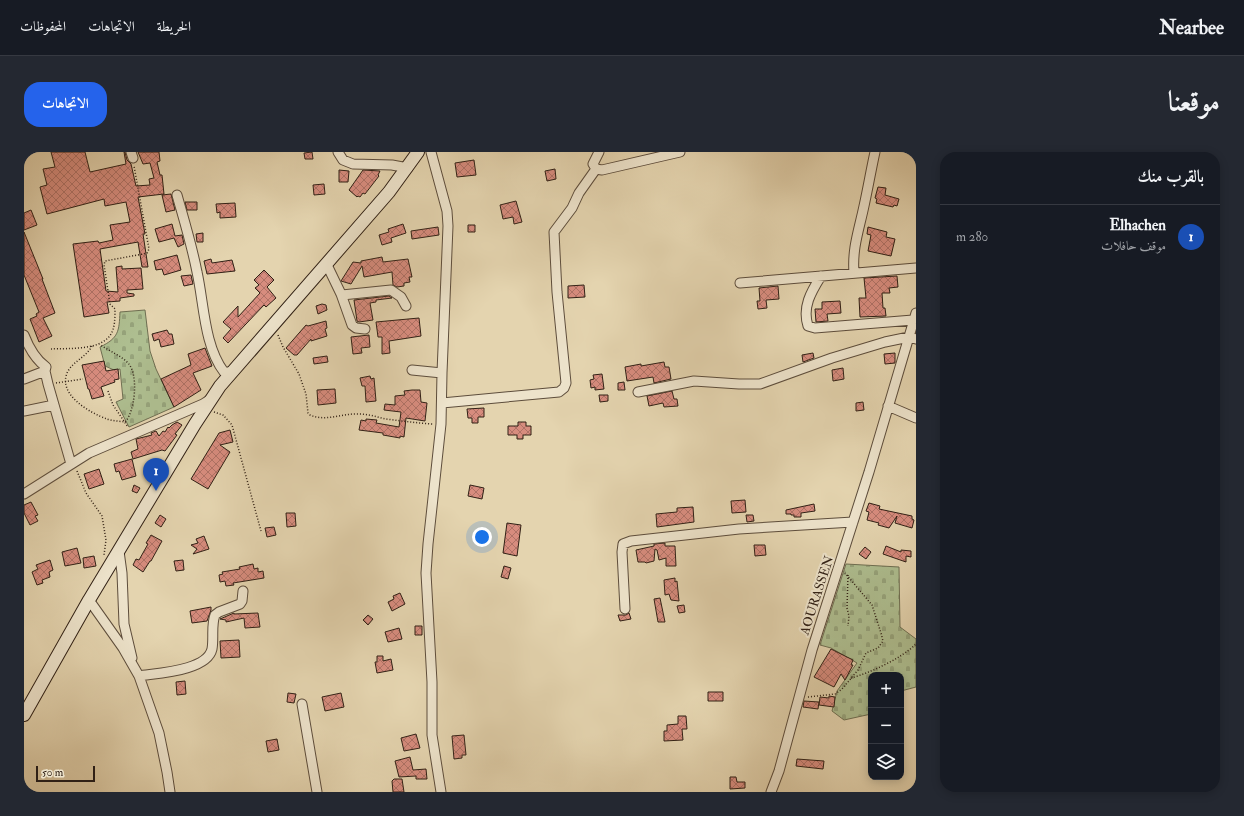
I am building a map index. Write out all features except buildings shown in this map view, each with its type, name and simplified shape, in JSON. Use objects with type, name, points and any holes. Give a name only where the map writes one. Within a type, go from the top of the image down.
[{"type":"main road","points":[[24,715],[89,600],[204,409],[232,372],[273,324],[327,265],[390,192],[418,152]]},
{"type":"street","points":[[338,152],[343,160],[353,164],[392,165],[408,168]]},
{"type":"street","points":[[431,152],[447,211],[448,226],[441,424],[426,573],[432,682],[432,735],[441,792]]},
{"type":"street","points":[[596,169],[593,164],[599,152]]},
{"type":"street","points":[[596,169],[602,170],[680,152]]},
{"type":"street","points":[[854,273],[853,258],[855,243],[875,152]]},
{"type":"street","points":[[442,403],[559,392],[564,388],[566,383],[557,292],[554,232],[572,208],[578,193],[596,169]]},
{"type":"street","points":[[177,194],[193,252],[211,345],[216,360],[224,372],[232,372]]},
{"type":"street","points":[[327,265],[342,295],[352,325],[356,328],[365,329]]},
{"type":"street","points":[[740,284],[916,268]]},
{"type":"street","points":[[821,276],[806,304],[806,318],[808,326],[815,328],[915,317]]},
{"type":"street","points":[[342,295],[391,290],[401,297],[406,306]]},
{"type":"street","name":"AOURASSEN","points":[[771,792],[779,771],[812,650],[839,568],[888,406],[912,338],[915,317]]},
{"type":"street","points":[[24,335],[30,348],[40,362],[46,367],[45,371],[48,384],[73,462]]},
{"type":"street","points":[[638,392],[694,381],[760,384],[832,358],[885,342],[912,338]]},
{"type":"street","points":[[412,370],[442,373]]},
{"type":"street","points":[[24,379],[45,371]]},
{"type":"street","points":[[24,494],[89,453],[203,404],[213,397]]},
{"type":"street","points":[[24,411],[54,405]]},
{"type":"street","points":[[888,406],[916,418]]},
{"type":"street","points":[[625,609],[622,552],[623,544],[631,541],[739,529],[853,522]]},
{"type":"street","points":[[119,551],[122,573],[124,624],[137,672],[159,732],[170,792]]},
{"type":"street","points":[[137,672],[192,666],[207,659],[212,650],[215,615],[240,604],[242,601],[243,591]]},
{"type":"street","points":[[89,600],[137,672]]},
{"type":"street","points":[[302,704],[317,792]]},
{"type":"path","points":[[51,349],[92,346],[104,342],[114,327],[115,309],[110,304],[104,265],[105,261],[147,253],[149,249],[132,155]]},
{"type":"path","points":[[273,324],[282,347],[299,374],[306,394],[308,413],[310,415],[321,418],[360,414],[415,423],[441,424]]},
{"type":"path","points":[[99,344],[126,361],[132,368],[134,380],[134,402],[131,413],[125,422]]},
{"type":"path","points":[[92,346],[89,351],[70,368],[66,380],[67,388],[77,403],[106,419],[125,422]]},
{"type":"path","points":[[48,384],[83,378]]},
{"type":"path","points":[[108,391],[112,405],[132,434]]},
{"type":"path","points":[[204,409],[224,415],[232,425],[261,531]]},
{"type":"path","points":[[73,462],[86,493],[102,516],[106,540],[104,553],[109,567]]},
{"type":"path","points":[[799,696],[808,697],[835,694],[858,670],[866,653],[881,645],[882,638],[872,605],[848,575],[839,568]]},
{"type":"path","points":[[848,575],[848,626]]},
{"type":"path","points":[[851,678],[863,675],[880,667],[912,648],[916,644]]},
{"type":"green space","points":[[145,310],[150,351],[156,369],[174,407],[129,427],[116,402],[123,399],[120,369],[114,370],[105,366],[100,347],[111,340],[117,333],[120,312]]},
{"type":"green space","points":[[846,564],[899,567],[900,627],[916,639],[916,687],[904,690],[904,672],[868,672],[868,715],[844,720],[832,711],[837,691],[857,663],[831,648],[820,645]]},
{"type":"place","name":"Elhachen","points":[[156,491]]}]
